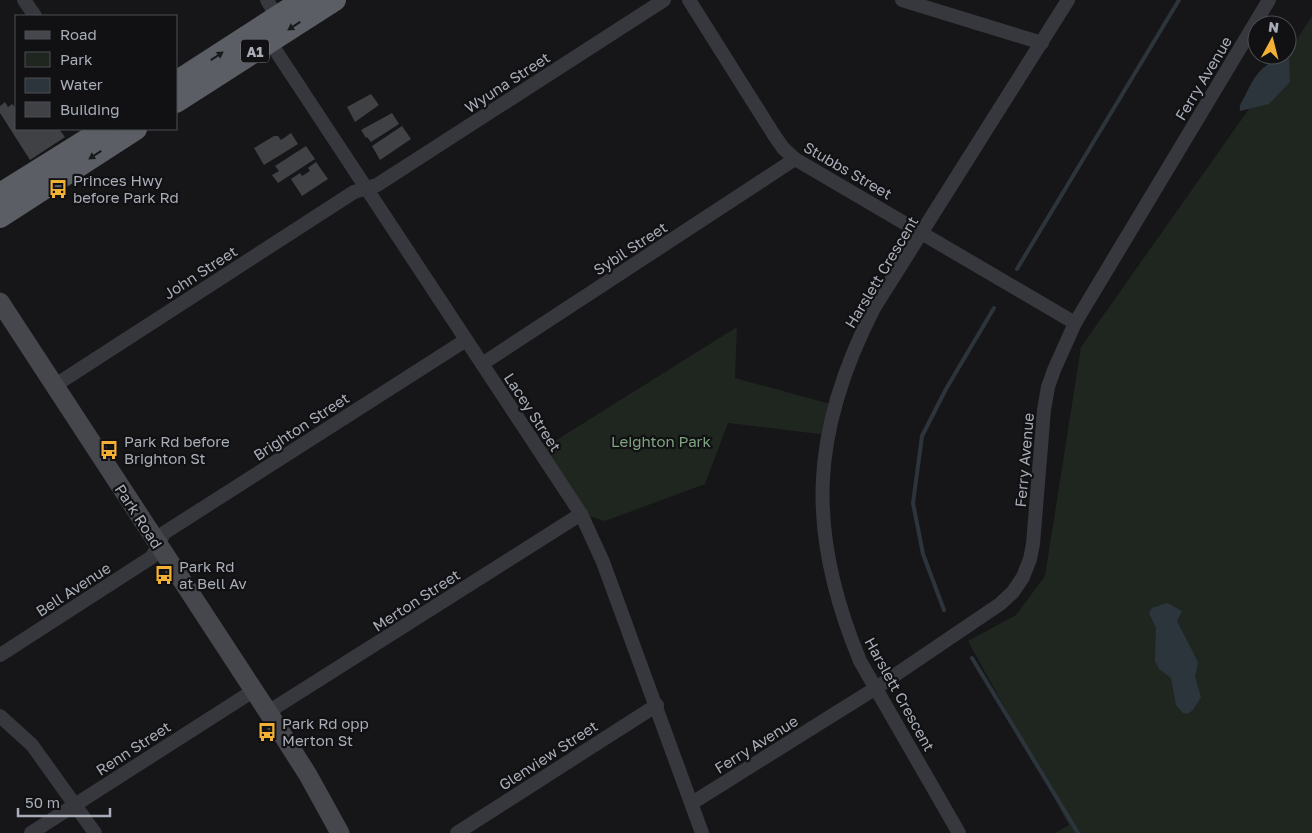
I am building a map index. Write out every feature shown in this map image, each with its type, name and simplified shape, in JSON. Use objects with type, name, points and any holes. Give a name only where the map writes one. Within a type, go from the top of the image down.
[{"type":"highway","name":"A1","points":[[178,80],[272,8],[303,0]]},
{"type":"highway","name":"A1","points":[[178,101],[335,0]]},
{"type":"highway","points":[[0,194],[102,130]]},
{"type":"highway","points":[[0,218],[134,130]]},
{"type":"main road","name":"Park Road","points":[[0,302],[268,712],[308,775],[340,833]]},
{"type":"street","points":[[24,0],[34,15]]},
{"type":"street","name":"Wyuna Street","points":[[366,188],[377,185],[664,0]]},
{"type":"street","name":"Stubbs Street","points":[[689,0],[774,135],[783,148],[795,159],[923,232],[1075,324]]},
{"type":"street","points":[[902,0],[1042,42]]},
{"type":"street","name":"Harslett Crescent","points":[[959,833],[876,688],[848,631],[830,572],[823,511],[824,456],[834,406],[860,337],[874,308],[1068,0]]},
{"type":"street","name":"Ferry Avenue","points":[[692,803],[876,688],[1000,604],[1013,592],[1023,577],[1030,560],[1033,544],[1044,410],[1048,387],[1054,370],[1075,324],[1269,0]]},
{"type":"street","name":"Lacey Street","points":[[270,42],[581,514],[603,562],[657,705],[702,833]]},
{"type":"street","name":"Sybil Street","points":[[482,364],[795,159]]},
{"type":"street","name":"John Street","points":[[54,386],[354,192],[366,188]]},
{"type":"street","name":"Brighton Street","points":[[158,545],[164,533],[466,340]]},
{"type":"street","name":"Merton Street","points":[[268,712],[581,514]]},
{"type":"street","name":"Bell Avenue","points":[[0,655],[152,558],[158,545]]},
{"type":"street","name":"Renn Street","points":[[31,833],[254,691]]},
{"type":"street","name":"Glenview Street","points":[[457,833],[657,705]]},
{"type":"street","points":[[0,716],[32,745],[95,833]]},
{"type":"green space","points":[[1312,16],[1312,833],[1055,833],[1069,825],[968,641],[1016,615],[1045,576],[1081,347],[1280,65],[1297,65],[1297,39]]},
{"type":"green space","name":"Leighton Park","points":[[737,327],[735,378],[834,405],[827,435],[728,423],[705,484],[605,521],[581,514],[539,451]]},
{"type":"water","points":[[1267,65],[1289,65],[1290,82],[1269,104],[1240,111],[1241,103],[1255,77]]},
{"type":"water","points":[[1167,603],[1182,611],[1177,621],[1198,662],[1195,677],[1201,697],[1193,710],[1187,714],[1183,713],[1176,705],[1171,678],[1159,669],[1155,661],[1156,628],[1149,613],[1152,608]]},
{"type":"building","points":[[371,94],[379,105],[355,122],[347,107]]},
{"type":"building","points":[[5,102],[8,107],[12,104],[15,107],[15,130],[60,130],[65,137],[30,160],[0,113],[0,106]]},
{"type":"building","points":[[392,113],[399,124],[371,142],[366,138],[361,130]]},
{"type":"building","points":[[402,126],[411,139],[380,160],[372,146]]},
{"type":"building","points":[[291,133],[298,144],[264,165],[254,148],[274,136],[278,136],[281,140]]},
{"type":"building","points":[[306,146],[315,159],[278,183],[272,175],[279,171],[275,166]]},
{"type":"building","points":[[316,162],[328,179],[302,196],[291,179],[300,173],[302,176],[310,171],[308,168]]},
{"type":"waterway","points":[[1017,269],[1179,0]]},
{"type":"waterway","points":[[944,610],[923,554],[913,503],[922,436],[946,389],[994,308]]},
{"type":"waterway","points":[[972,658],[1078,833]]},
{"type":"place","name":"Princes Hwy before Park Rd","points":[[58,189]]},
{"type":"place","name":"Park Rd before Brighton St","points":[[109,450]]},
{"type":"place","name":"Park Rd at Bell Av","points":[[164,575]]},
{"type":"place","name":"Park Rd opp Merton St","points":[[267,732]]}]
